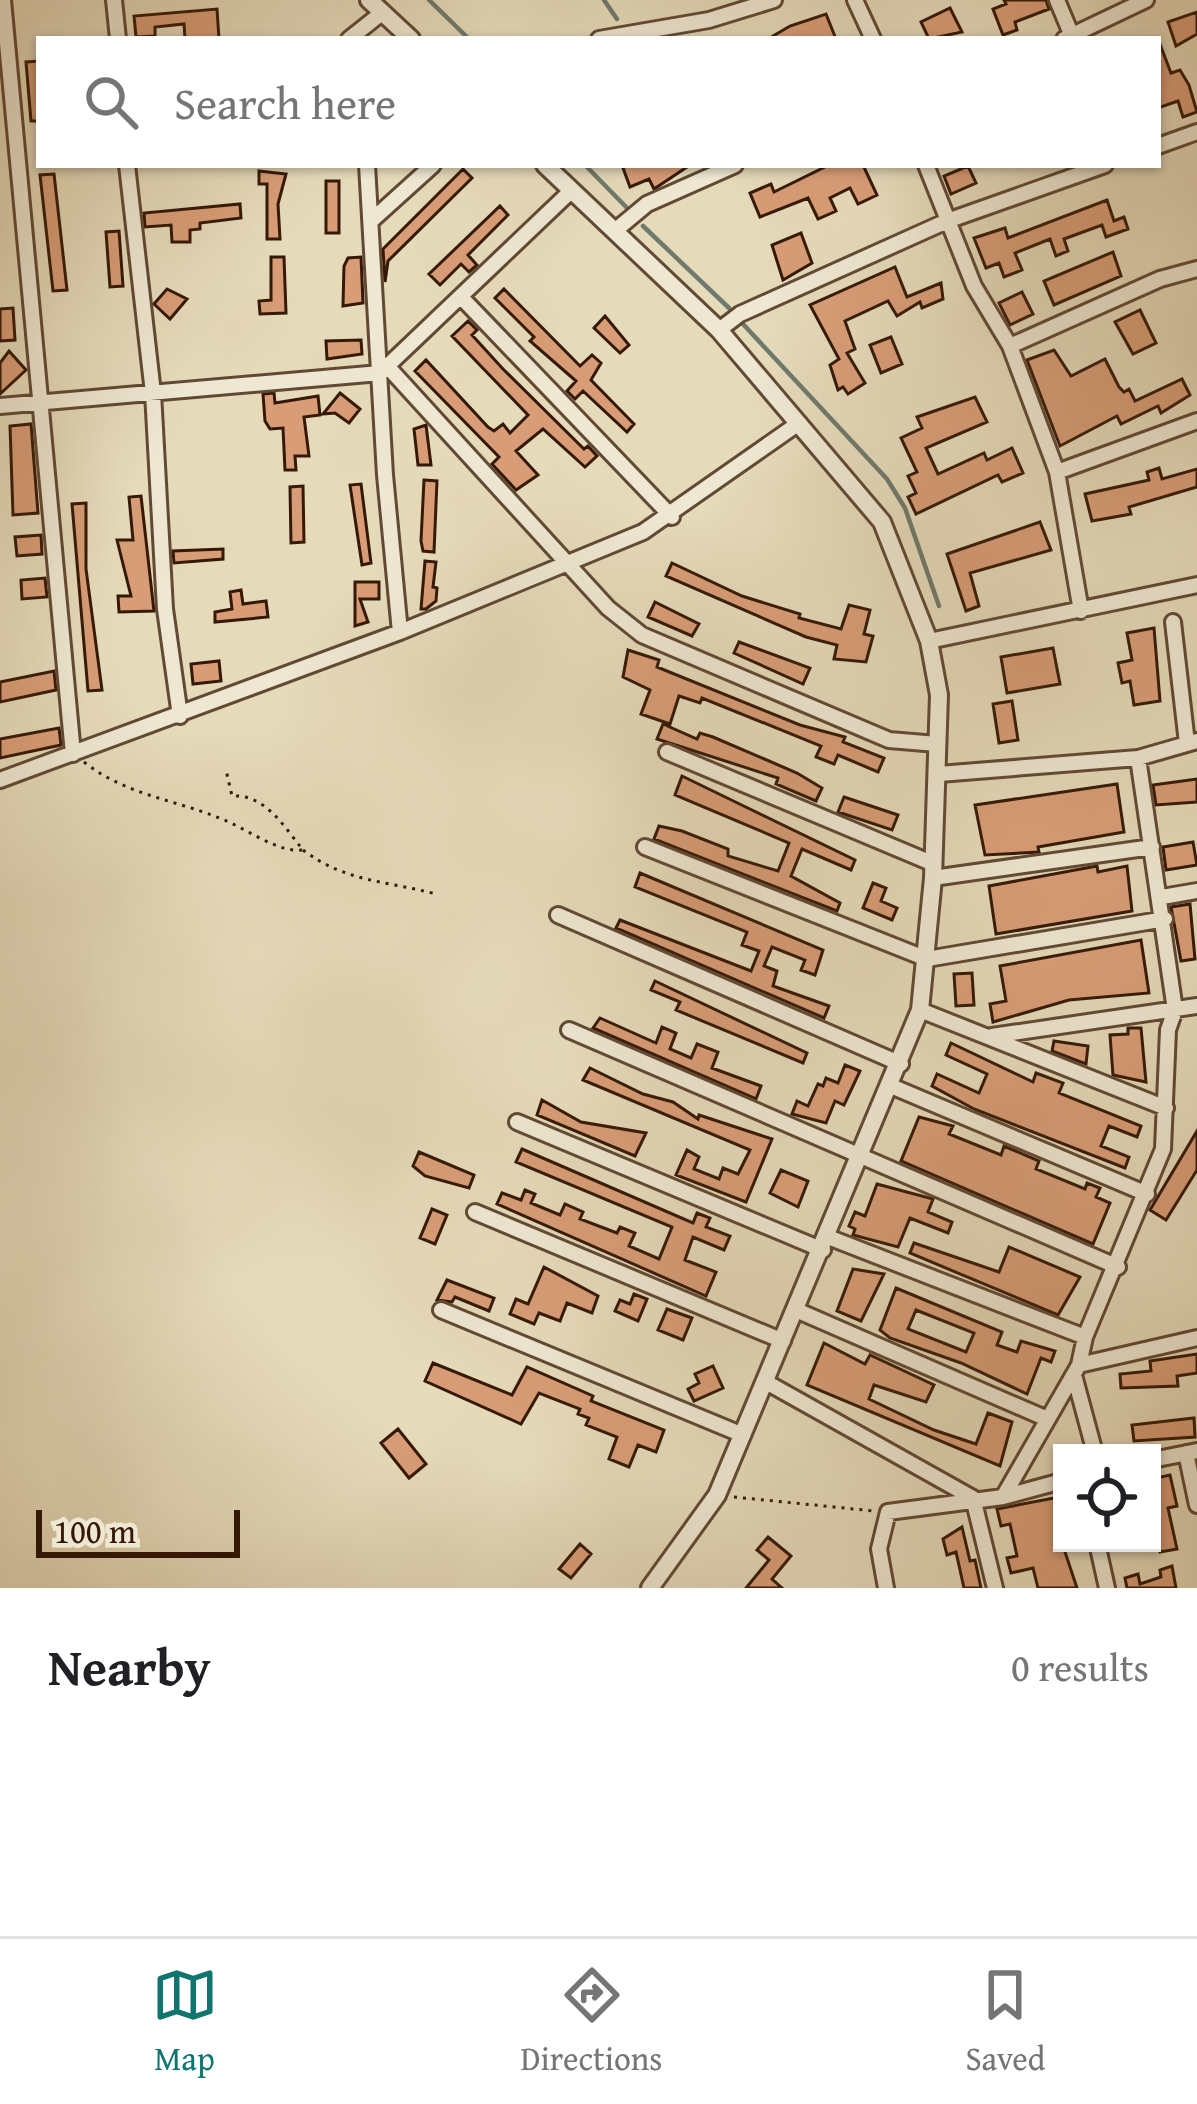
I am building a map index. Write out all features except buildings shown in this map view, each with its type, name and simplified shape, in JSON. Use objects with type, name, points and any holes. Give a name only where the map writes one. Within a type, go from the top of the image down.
[{"type":"street","points":[[3,0],[73,754]]},
{"type":"street","points":[[114,0],[118,36]]},
{"type":"street","points":[[616,36],[709,20],[774,0]]},
{"type":"street","points":[[855,0],[873,36]]},
{"type":"street","points":[[1057,0],[1067,36]]},
{"type":"street","points":[[1072,36],[1146,0]]},
{"type":"street","points":[[352,36],[376,6],[408,36]]},
{"type":"street","points":[[1161,145],[1197,132]]},
{"type":"street","points":[[127,168],[153,393],[163,592],[180,716]]},
{"type":"street","points":[[367,168],[400,632]]},
{"type":"street","points":[[371,221],[430,168]]},
{"type":"street","points":[[548,168],[719,330],[882,522],[929,640],[938,694],[934,871],[920,1010],[861,1160],[716,1495],[650,1588]]},
{"type":"street","points":[[617,229],[647,204],[728,168]]},
{"type":"street","points":[[927,168],[974,286],[1010,346],[1057,472],[1082,611]]},
{"type":"street","points":[[719,330],[740,314],[947,221],[1097,168]]},
{"type":"street","points":[[0,406],[384,370],[572,190]]},
{"type":"street","points":[[1010,346],[1160,279],[1197,269]]},
{"type":"street","points":[[462,298],[672,517]]},
{"type":"street","points":[[384,370],[642,635],[889,740],[937,745]]},
{"type":"street","points":[[1057,472],[1197,421]]},
{"type":"street","points":[[0,780],[400,632],[672,517],[799,423]]},
{"type":"street","points":[[929,640],[1197,585]]},
{"type":"street","points":[[939,775],[1138,758],[1192,742],[1174,622]]},
{"type":"street","points":[[667,752],[934,871],[1152,847]]},
{"type":"street","points":[[1003,1497],[1076,1370],[1084,1337],[1118,1267],[1163,1150],[1168,1030],[1175,1010],[1138,758]]},
{"type":"street","points":[[645,847],[927,958],[1165,919]]},
{"type":"street","points":[[1162,897],[1197,891]]},
{"type":"street","points":[[558,915],[901,1064]]},
{"type":"street","points":[[987,1037],[1197,1006]]},
{"type":"street","points":[[920,1010],[1166,1108]]},
{"type":"street","points":[[569,1030],[861,1160],[1118,1267]]},
{"type":"street","points":[[891,1087],[1147,1194]]},
{"type":"street","points":[[517,1122],[1084,1337]]},
{"type":"street","points":[[475,1212],[783,1341]]},
{"type":"street","points":[[441,1310],[743,1435]]},
{"type":"street","points":[[796,1310],[1045,1418]]},
{"type":"street","points":[[1076,1370],[1197,1338]]},
{"type":"street","points":[[1076,1370],[1093,1444]]},
{"type":"street","points":[[766,1382],[973,1498],[995,1588]]},
{"type":"street","points":[[1161,1458],[1191,1452],[1197,1505]]},
{"type":"street","points":[[886,1588],[879,1549],[888,1512],[1003,1497],[1053,1483]]},
{"type":"street","points":[[1099,1552],[1107,1588]]},
{"type":"path","points":[[73,754],[134,792],[223,819],[286,852],[303,850],[358,881],[392,882],[436,894]]},
{"type":"path","points":[[226,770],[232,796],[245,795],[269,807],[295,832],[303,850]]},
{"type":"path","points":[[716,1495],[888,1512]]},
{"type":"waterway","points":[[429,0],[466,36]]},
{"type":"waterway","points":[[604,0],[617,19]]},
{"type":"waterway","points":[[588,168],[630,211]]},
{"type":"waterway","points":[[643,226],[729,308]]},
{"type":"waterway","points":[[743,324],[887,479],[905,508],[939,606]]}]
